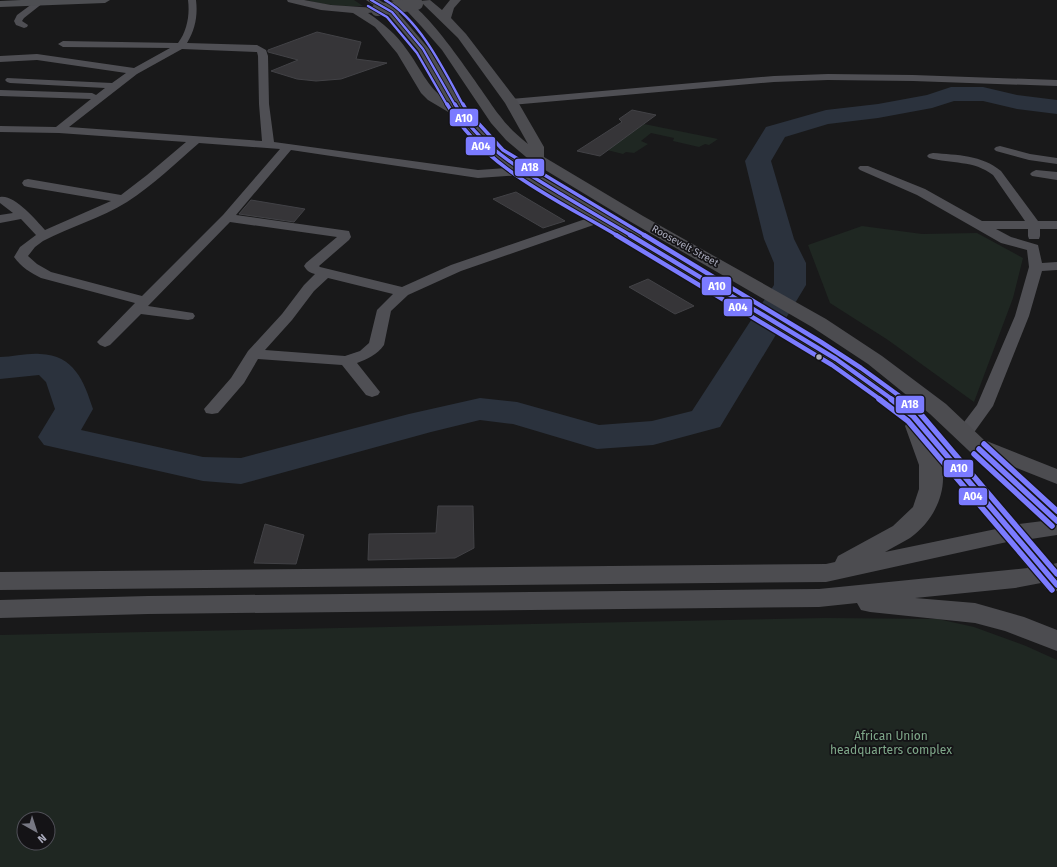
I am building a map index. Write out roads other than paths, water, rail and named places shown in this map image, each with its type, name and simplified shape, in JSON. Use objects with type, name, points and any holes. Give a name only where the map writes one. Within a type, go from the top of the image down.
[{"type":"main road","points":[[292,0],[321,7],[357,11],[380,25],[402,51],[426,90],[433,97],[461,115]]},
{"type":"main road","points":[[396,0],[420,4],[445,18],[462,36],[511,102],[536,146],[537,159]]},
{"type":"main road","points":[[445,18],[449,7],[456,0]]},
{"type":"main road","points":[[357,11],[374,5],[420,4]]},
{"type":"main road","name":"Roosevelt Street","points":[[420,4],[446,48],[496,120],[511,137],[537,159],[637,219],[819,323],[875,360],[938,409],[1057,521]]},
{"type":"main road","name":"Roosevelt Street","points":[[374,5],[392,12],[423,49],[461,115],[499,155],[522,172],[697,274],[836,359],[913,416],[1013,533],[1054,577]]},
{"type":"main road","points":[[826,573],[902,532],[924,510],[931,489],[930,465],[913,416]]},
{"type":"main road","points":[[968,438],[1057,477]]},
{"type":"main road","points":[[0,581],[826,573],[1013,533],[1057,527]]},
{"type":"main road","points":[[0,609],[148,605],[819,598],[1015,579],[1054,577]]},
{"type":"main road","points":[[819,598],[975,613],[1014,624],[1057,641]]},
{"type":"street","points":[[3,3],[105,0]]},
{"type":"street","points":[[59,130],[98,97],[134,71],[181,45],[191,28],[194,9],[192,0]]},
{"type":"street","points":[[24,25],[18,21],[20,17],[39,3]]},
{"type":"street","points":[[63,44],[181,45],[246,47],[261,50],[263,56],[264,104],[268,144]]},
{"type":"street","points":[[0,59],[41,57],[134,71]]},
{"type":"street","points":[[511,102],[774,79],[828,77],[913,78],[1057,83]]},
{"type":"street","points":[[10,80],[115,86]]},
{"type":"street","points":[[0,93],[98,97]]},
{"type":"street","points":[[0,129],[59,130],[268,144],[478,174],[522,172]]},
{"type":"street","points":[[188,316],[140,305],[46,275],[34,269],[21,257],[28,245],[122,199],[197,139]]},
{"type":"street","points":[[105,342],[227,218],[288,146]]},
{"type":"street","points":[[1000,149],[1028,157],[1057,161]]},
{"type":"street","points":[[933,156],[982,163],[991,166],[1034,225],[1033,248],[1036,267],[1022,316],[985,406],[968,438]]},
{"type":"street","points":[[864,168],[921,192],[1006,240],[1033,248]]},
{"type":"street","points":[[1036,174],[1057,176]]},
{"type":"street","points":[[28,183],[122,199]]},
{"type":"street","points":[[4,200],[24,215],[44,236]]},
{"type":"street","points":[[0,220],[24,215]]},
{"type":"street","points":[[227,218],[344,234],[341,240],[311,266],[315,270],[403,292]]},
{"type":"street","points":[[253,354],[347,361],[364,354],[376,345],[384,310],[403,292],[456,268],[601,218]]},
{"type":"street","points":[[976,224],[1057,225]]},
{"type":"street","points":[[1036,267],[1057,266]]},
{"type":"street","points":[[212,410],[238,380],[253,354],[287,317],[309,288],[325,273]]},
{"type":"street","points":[[347,361],[372,392]]},
{"type":"waterway","points":[[0,368],[44,365],[51,367],[61,376],[68,389],[74,409],[58,437],[203,469],[241,471],[423,422],[480,409],[517,413],[597,437],[653,433],[706,419],[790,285],[790,263],[779,239],[758,161],[775,132],[826,117],[878,111],[932,101],[951,94],[983,94],[1017,102],[1057,107]]},
{"type":"park label","name":"African Union headquarters complex","points":[[891,743]]}]
